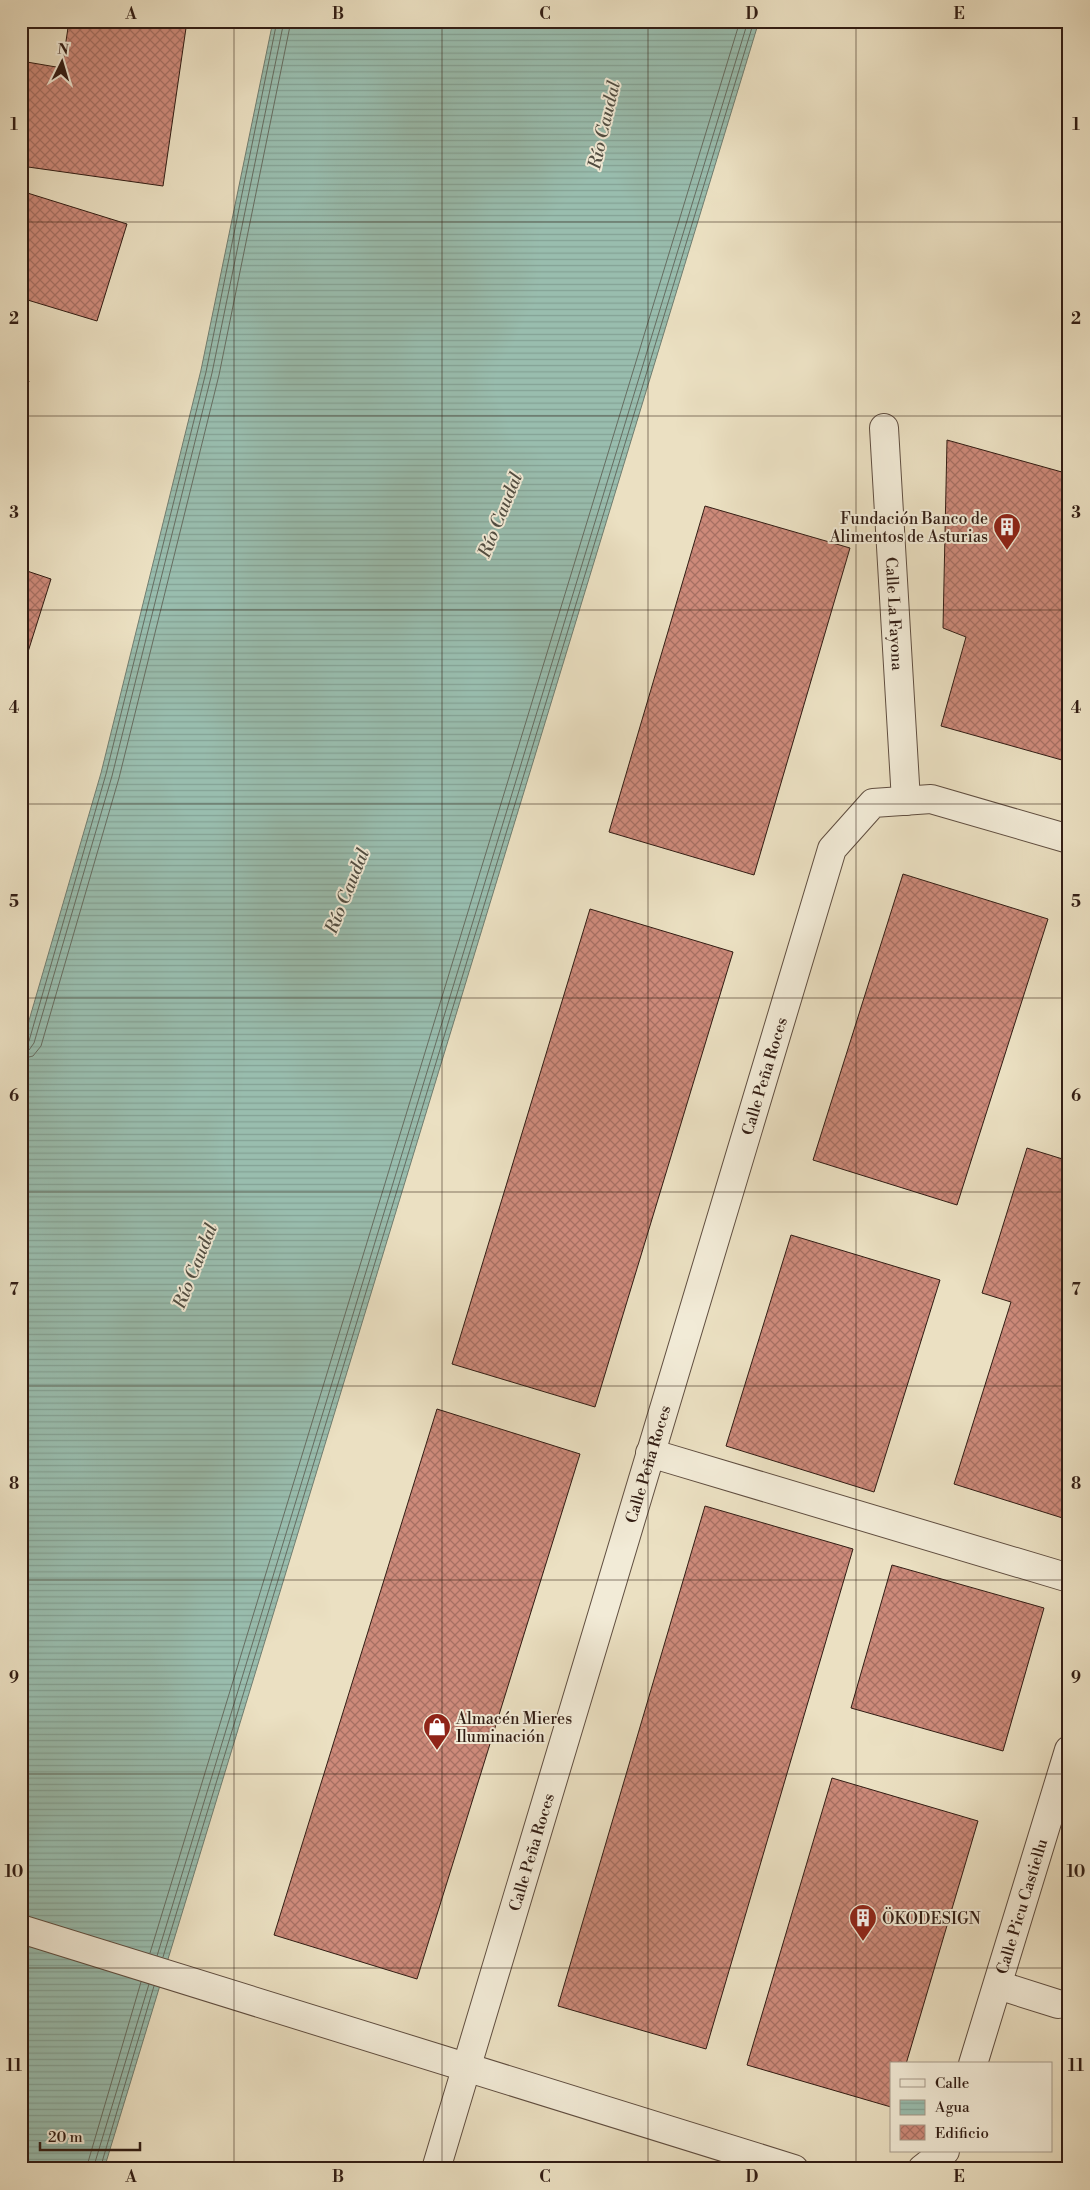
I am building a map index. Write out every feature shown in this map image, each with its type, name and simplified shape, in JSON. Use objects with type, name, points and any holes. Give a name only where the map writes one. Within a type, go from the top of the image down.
[{"type":"lane","name":"Calle La Fayona","points":[[884,428],[906,800]]},
{"type":"lane","name":"Calle Peña Roces","points":[[436,2169],[832,849],[873,803],[906,800],[931,799],[1069,839]]},
{"type":"lane","points":[[650,1453],[1069,1578]]},
{"type":"lane","name":"Calle Picu Castiellu","points":[[974,2062],[1069,1750]]},
{"type":"lane","points":[[21,1929],[794,2169]]},
{"type":"lane","points":[[998,1985],[1058,2004]]},
{"type":"lane","points":[[922,2169],[944,2152]]},
{"type":"water","name":"Río Caudal","points":[[273,21],[759,21],[104,2169],[21,2169],[21,1048],[101,773],[201,370]]},
{"type":"building","points":[[69,21],[187,21],[163,186],[21,166],[21,61],[62,68]]},
{"type":"building","points":[[21,191],[127,224],[97,321],[21,298]]},
{"type":"building","points":[[21,379],[29,381],[21,405]]},
{"type":"building","name":"Fundación Banco de Alimentos de Asturias","points":[[947,440],[1069,474],[1069,762],[941,726],[966,637],[943,628]]},
{"type":"building","points":[[705,506],[850,548],[754,875],[609,832]]},
{"type":"building","points":[[21,569],[51,579],[21,674]]},
{"type":"building","points":[[903,874],[1048,919],[957,1205],[813,1160]]},
{"type":"building","points":[[590,909],[733,952],[595,1407],[452,1364]]},
{"type":"building","points":[[1027,1148],[1069,1161],[1069,1520],[954,1484],[1011,1302],[982,1293]]},
{"type":"building","points":[[791,1235],[940,1280],[874,1492],[726,1446]]},
{"type":"building","points":[[437,1409],[580,1454],[417,1979],[274,1935]]},
{"type":"building","points":[[705,1506],[853,1549],[706,2049],[558,2006]]},
{"type":"building","points":[[892,1565],[1044,1608],[1003,1751],[851,1708]]},
{"type":"building","name":"ÖKODESIGN","points":[[832,1778],[978,1821],[907,2062],[890,2062],[890,2107],[747,2065]]},
{"type":"building","points":[[510,2162],[530,2169],[508,2169]]},
{"type":"place","name":"Fundación Banco de Alimentos de Asturias","points":[[1007,551]]},
{"type":"place","name":"Almacén Mieres Iluminación","points":[[437,1751]]},
{"type":"place","name":"ÖKODESIGN","points":[[863,1942]]}]
